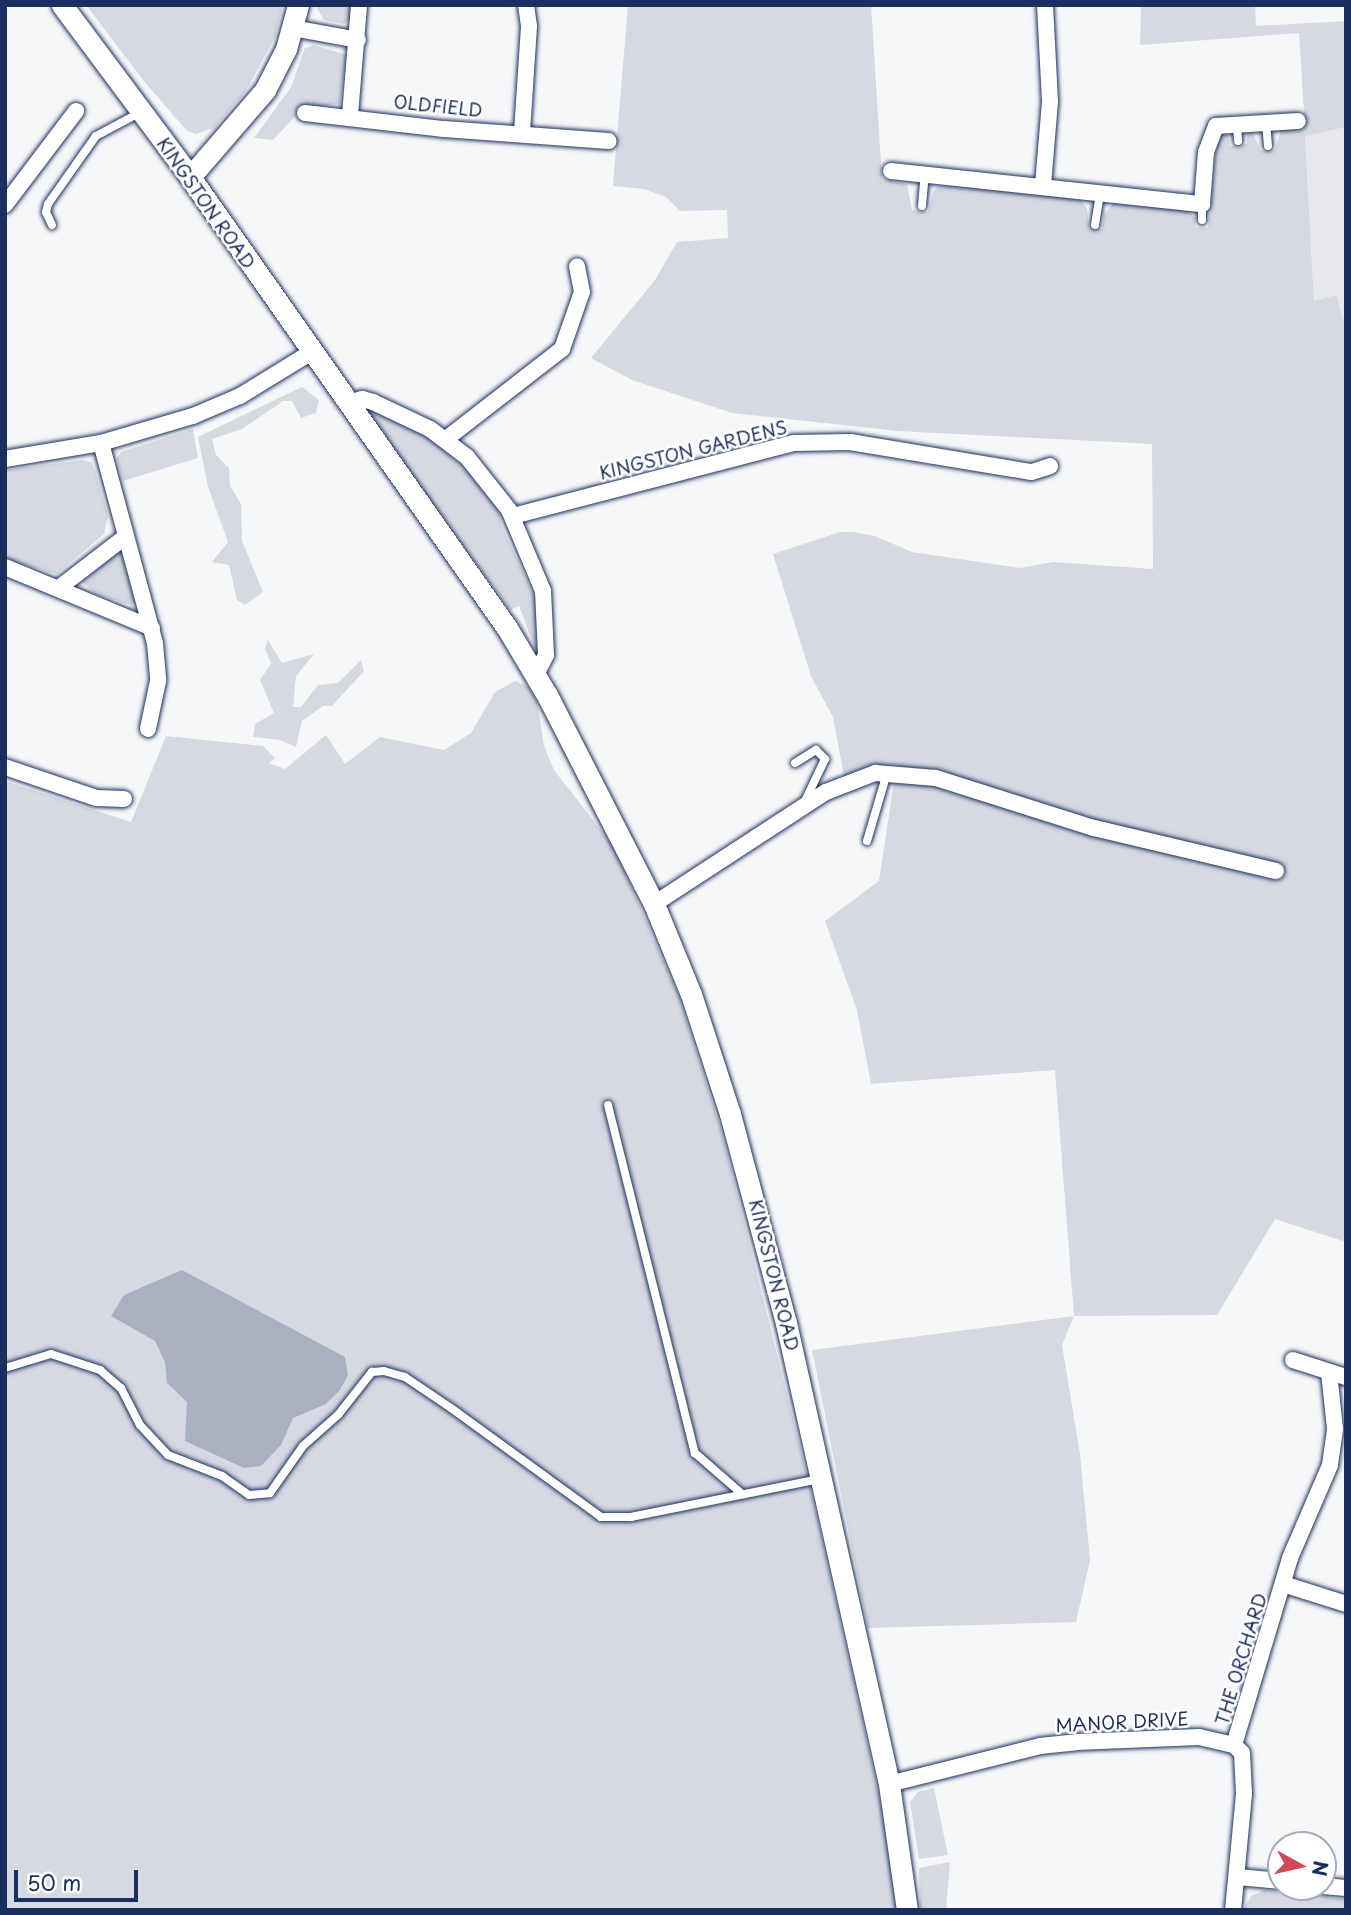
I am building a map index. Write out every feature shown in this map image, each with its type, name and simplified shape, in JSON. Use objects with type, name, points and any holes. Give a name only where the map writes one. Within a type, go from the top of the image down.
[{"type":"main road","name":"KINGSTON ROAD","points":[[62,5],[190,177],[310,353],[475,580],[536,675],[654,904],[691,994],[730,1114],[822,1478],[889,1784],[908,1910]]},
{"type":"main road","points":[[190,177],[265,90],[293,29],[298,5]]},
{"type":"street","points":[[350,115],[359,5]]},
{"type":"street","points":[[522,132],[529,26],[526,5]]},
{"type":"street","points":[[1043,186],[1050,101],[1045,5]]},
{"type":"street","points":[[293,29],[358,40]]},
{"type":"street","points":[[5,205],[76,111]]},
{"type":"street","name":"OLDFIELD","points":[[305,113],[350,115],[444,129],[522,132],[609,141]]},
{"type":"street","points":[[891,171],[1100,192],[1202,212],[1210,132],[1216,126],[1237,133],[1266,123],[1298,121]]},
{"type":"street","points":[[446,439],[562,349],[582,292],[577,266]]},
{"type":"street","points":[[5,459],[101,443],[216,407],[310,353]]},
{"type":"street","points":[[347,403],[362,399],[373,402],[446,439],[482,474],[513,516],[543,591],[546,655],[536,675]]},
{"type":"street","name":"KINGSTON GARDENS","points":[[513,516],[794,443],[850,442],[1032,472],[1050,466]]},
{"type":"street","points":[[101,443],[152,628],[159,664],[148,729]]},
{"type":"street","points":[[60,587],[125,537]]},
{"type":"street","points":[[5,567],[60,587],[152,628]]},
{"type":"street","points":[[5,767],[96,798],[124,799]]},
{"type":"street","points":[[654,904],[826,792],[887,772],[936,778],[1094,828],[1276,871]]},
{"type":"street","points":[[1293,1360],[1346,1377]]},
{"type":"street","name":"THE ORCHARD","points":[[1234,1745],[1298,1534],[1330,1465],[1335,1429],[1329,1372]]},
{"type":"street","name":"THE ORCHARD","points":[[1283,1584],[1346,1604]]},
{"type":"street","name":"MANOR DRIVE","points":[[889,1784],[1040,1746],[1199,1737],[1234,1745]]},
{"type":"street","points":[[1233,1910],[1238,1877],[1244,1783],[1242,1753],[1234,1745]]},
{"type":"street","points":[[1238,1877],[1267,1880]]},
{"type":"lane","points":[[52,225],[46,212],[48,204],[96,136],[141,112]]},
{"type":"lane","points":[[1266,123],[1268,146]]},
{"type":"lane","points":[[922,206],[925,174]]},
{"type":"lane","points":[[1095,225],[1100,192]]},
{"type":"lane","points":[[795,763],[816,750],[825,759],[805,806]]},
{"type":"lane","points":[[867,841],[887,772]]},
{"type":"lane","points":[[608,1105],[695,1453],[741,1493]]},
{"type":"lane","points":[[5,1368],[51,1354],[100,1370],[121,1388],[140,1425],[168,1455],[222,1476],[249,1495],[270,1493],[303,1446],[338,1415],[372,1372],[384,1371],[404,1377],[451,1408],[601,1517],[631,1517],[822,1478]]},
{"type":"shaded area","points":[[86,5],[283,5],[275,37],[246,91],[214,128],[196,134],[187,131],[143,80]]},
{"type":"shaded area","points":[[315,5],[352,5],[352,18],[344,24],[324,20]]},
{"type":"shaded area","points":[[628,5],[871,5],[882,179],[907,184],[912,210],[928,212],[934,190],[941,186],[964,186],[1080,199],[1087,208],[1089,226],[1102,229],[1104,214],[1114,203],[1188,211],[1195,217],[1195,227],[1208,228],[1218,135],[1228,134],[1230,146],[1247,144],[1247,133],[1253,133],[1261,151],[1275,150],[1281,130],[1305,127],[1299,33],[1140,45],[1141,5],[1255,5],[1256,26],[1346,21],[1346,127],[1305,136],[1314,301],[1337,295],[1342,319],[1346,319],[1346,1242],[1275,1219],[1217,1315],[1074,1316],[1055,1070],[871,1084],[857,1010],[825,921],[879,881],[894,782],[844,776],[833,717],[811,676],[773,554],[840,532],[853,532],[875,536],[912,552],[1020,568],[1053,562],[1153,569],[1152,444],[898,431],[732,413],[632,380],[591,358],[655,280],[677,242],[728,238],[727,210],[680,211],[666,197],[644,189],[613,186]]},
{"type":"shaded area","points":[[314,45],[346,55],[340,104],[304,107],[273,140],[254,138],[291,87],[305,48]]},
{"type":"shaded area","points":[[1346,127],[1346,319],[1342,319],[1314,301],[1305,135]]},
{"type":"shaded area","points":[[302,387],[319,400],[316,413],[301,418],[292,401],[283,401],[242,429],[212,439],[216,455],[229,468],[230,486],[241,504],[242,541],[263,592],[245,605],[237,600],[229,565],[212,562],[228,542],[208,487],[198,437]]},
{"type":"shaded area","points":[[370,408],[431,438],[484,487],[499,510],[502,527],[535,598],[540,615],[537,653],[519,606],[510,610],[368,414]]},
{"type":"shaded area","points":[[193,429],[198,458],[123,481],[117,458],[121,452]]},
{"type":"shaded area","points":[[82,460],[91,462],[95,470],[108,515],[104,534],[57,574],[5,559],[5,470]]},
{"type":"shaded area","points":[[120,550],[136,599],[131,605],[96,594],[82,582]]},
{"type":"shaded area","points":[[268,640],[282,663],[314,654],[296,676],[293,707],[301,707],[318,685],[338,683],[361,660],[364,671],[332,706],[323,706],[302,721],[296,747],[280,740],[253,737],[255,724],[274,713],[260,680],[271,664],[265,648]]},
{"type":"shaded area","points":[[515,681],[529,687],[537,702],[544,746],[554,770],[614,847],[679,997],[722,1133],[810,1487],[882,1809],[896,1910],[5,1910],[5,781],[131,822],[166,736],[263,746],[275,758],[269,763],[285,769],[326,735],[345,764],[380,737],[444,750],[471,733],[495,692]]},
{"type":"shaded area","points":[[1074,1316],[1062,1345],[1080,1454],[1090,1560],[1076,1622],[868,1628],[812,1350]]},
{"type":"shaded area","points":[[934,1788],[948,1855],[919,1859],[910,1802],[918,1792]]},
{"type":"shaded area","points":[[950,1862],[946,1910],[920,1910],[919,1868]]},
{"type":"shaded area","points":[[1264,1890],[1267,1890],[1267,1901],[1346,1899],[1346,1910],[1243,1910],[1251,1896]]},
{"type":"water","points":[[182,1270],[345,1357],[348,1375],[340,1390],[326,1404],[293,1418],[281,1445],[261,1466],[244,1468],[185,1441],[187,1402],[167,1383],[165,1362],[155,1341],[111,1316],[124,1295]]}]
